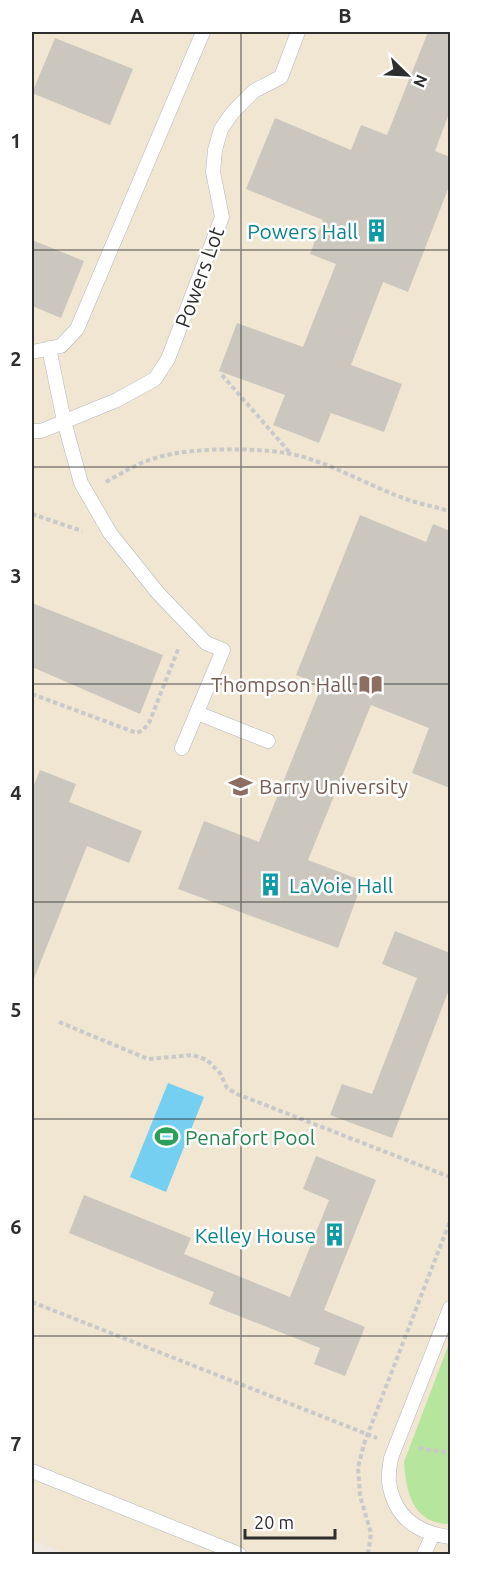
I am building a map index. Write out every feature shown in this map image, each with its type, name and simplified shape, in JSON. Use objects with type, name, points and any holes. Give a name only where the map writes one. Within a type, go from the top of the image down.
[{"type":"lane","points":[[32,352],[61,346],[77,329],[202,32]]},
{"type":"lane","name":"Powers Lot","points":[[32,431],[40,430],[117,400],[155,379],[168,359],[222,217],[213,171],[215,150],[221,129],[232,112],[254,91],[281,77],[298,32]]},
{"type":"lane","points":[[49,348],[64,421],[81,483],[110,533],[158,593],[206,643],[223,650],[182,748]]},
{"type":"lane","points":[[197,713],[268,741]]},
{"type":"lane","points":[[450,1308],[395,1446],[391,1458],[389,1481],[396,1504],[408,1523],[433,1534],[450,1537]]},
{"type":"lane","points":[[32,1471],[239,1554]]},
{"type":"lane","points":[[424,1554],[433,1534]]},
{"type":"path","points":[[222,375],[292,455]]},
{"type":"path","points":[[87,493],[127,470],[160,456],[207,449],[269,452],[300,456],[416,503],[438,506],[450,512]]},
{"type":"path","points":[[32,514],[118,543]]},
{"type":"path","points":[[32,694],[137,733],[149,723],[188,624]]},
{"type":"path","points":[[59,1022],[148,1059],[193,1055],[207,1060],[220,1073],[227,1088],[237,1094],[450,1177]]},
{"type":"path","points":[[32,1302],[368,1433],[395,1446],[450,1453]]},
{"type":"shaded area","name":"Barry University","points":[[32,32],[450,32],[450,1554],[69,1554],[32,1540]]},
{"type":"green space","points":[[450,1341],[450,1524],[427,1519],[414,1505],[407,1485],[404,1462]]},
{"type":"water","name":"Penafort Pool","points":[[168,1083],[204,1097],[166,1192],[130,1177]]},
{"type":"building","name":"Powers Hall","points":[[428,32],[450,32],[450,111],[435,151],[450,157],[450,184],[408,292],[383,282],[351,365],[402,384],[384,432],[331,413],[319,443],[273,425],[285,395],[219,371],[237,323],[303,347],[336,264],[310,254],[323,220],[246,189],[275,118],[351,150],[361,125],[387,135]]},
{"type":"building","points":[[55,38],[133,69],[110,125],[32,93]]},
{"type":"building","points":[[32,240],[84,261],[61,318],[32,306]]},
{"type":"building","name":"Thompson Hall","points":[[360,515],[426,542],[433,524],[450,531],[450,788],[412,773],[429,728],[371,705],[308,860],[363,881],[338,948],[178,889],[204,821],[259,842],[322,685],[296,675]]},
{"type":"building","points":[[32,603],[163,655],[140,714],[32,667]]},
{"type":"building","points":[[40,770],[76,784],[69,802],[142,831],[129,863],[87,846],[33,981],[32,790]]},
{"type":"building","points":[[395,931],[450,953],[450,987],[392,1138],[330,1115],[342,1084],[372,1094],[417,978],[382,964]]},
{"type":"building","name":"Kelley House","points":[[316,1156],[376,1180],[324,1310],[365,1327],[345,1376],[314,1364],[320,1348],[209,1304],[214,1292],[69,1233],[84,1195],[191,1238],[184,1254],[290,1297],[329,1200],[303,1189]]},
{"type":"place","name":"Powers Hall","points":[[376,231]]},
{"type":"place","name":"Thompson Hall","points":[[370,684]]},
{"type":"place","name":"Barry University","points":[[241,786]]},
{"type":"place","name":"LaVoie Hall","points":[[271,885]]},
{"type":"place","name":"Penafort Pool","points":[[167,1137]]},
{"type":"place","name":"Kelley House","points":[[334,1235]]}]
